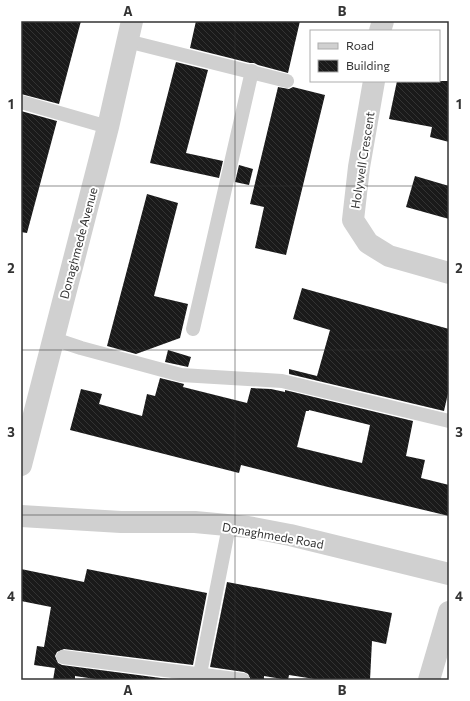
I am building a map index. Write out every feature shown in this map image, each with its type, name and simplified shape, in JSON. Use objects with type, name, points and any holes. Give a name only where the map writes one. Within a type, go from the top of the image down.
[{"type":"street","name":"Donaghmede Avenue","points":[[21,465],[108,127],[130,31]]},
{"type":"street","name":"Holywell Crescent","points":[[374,82],[359,167],[353,220],[368,244],[389,256],[449,273]]},
{"type":"street","name":"Donaghmede Road","points":[[21,516],[121,522],[195,522],[248,527],[290,535],[449,574]]},
{"type":"street","points":[[429,680],[449,612]]},
{"type":"lane","points":[[130,31],[287,81]]},
{"type":"lane","points":[[192,328],[252,71]]},
{"type":"lane","points":[[21,102],[108,127]]},
{"type":"lane","points":[[54,339],[82,348],[181,374],[282,381],[449,421]]},
{"type":"lane","points":[[200,674],[228,526]]},
{"type":"lane","points":[[63,657],[243,680]]},
{"type":"building","points":[[21,21],[81,21],[59,104],[21,94]]},
{"type":"building","points":[[196,21],[300,21],[288,73],[254,63],[190,48]]},
{"type":"building","points":[[176,62],[208,70],[186,153],[223,161],[219,178],[150,163]]},
{"type":"building","points":[[449,81],[449,142],[430,137],[432,127],[389,119],[397,82]]},
{"type":"building","points":[[278,87],[289,89],[293,87],[325,95],[286,255],[255,248],[264,207],[250,204]]},
{"type":"building","points":[[21,111],[57,121],[27,233],[21,232]]},
{"type":"building","points":[[239,165],[253,169],[249,185],[235,182]]},
{"type":"building","points":[[415,176],[449,186],[449,219],[406,207]]},
{"type":"building","points":[[147,194],[178,203],[154,296],[188,304],[180,338],[136,354],[107,346]]},
{"type":"building","points":[[302,288],[449,329],[449,389],[444,411],[289,374],[289,369],[317,376],[330,330],[293,319]]},
{"type":"building","points":[[168,350],[191,357],[188,367],[165,362]]},
{"type":"building","points":[[160,378],[184,384],[183,387],[247,403],[251,388],[271,389],[285,392],[285,390],[413,421],[406,456],[425,460],[421,478],[449,485],[449,516],[241,465],[239,473],[70,430],[81,389],[102,394],[99,404],[142,416],[147,394],[155,396]],"holes":[[[309,410],[370,425],[362,463],[297,447],[306,411]]]},
{"type":"building","points":[[21,569],[84,582],[87,569],[207,593],[193,665],[64,649],[57,652],[55,656],[58,663],[62,665],[176,680],[102,680],[75,676],[75,680],[53,680],[55,668],[34,665],[37,646],[44,647],[51,607],[21,601]]},
{"type":"building","points":[[227,582],[392,613],[386,644],[372,641],[370,680],[321,680],[289,675],[288,680],[264,676],[264,680],[251,680],[248,674],[244,672],[210,667]]}]
